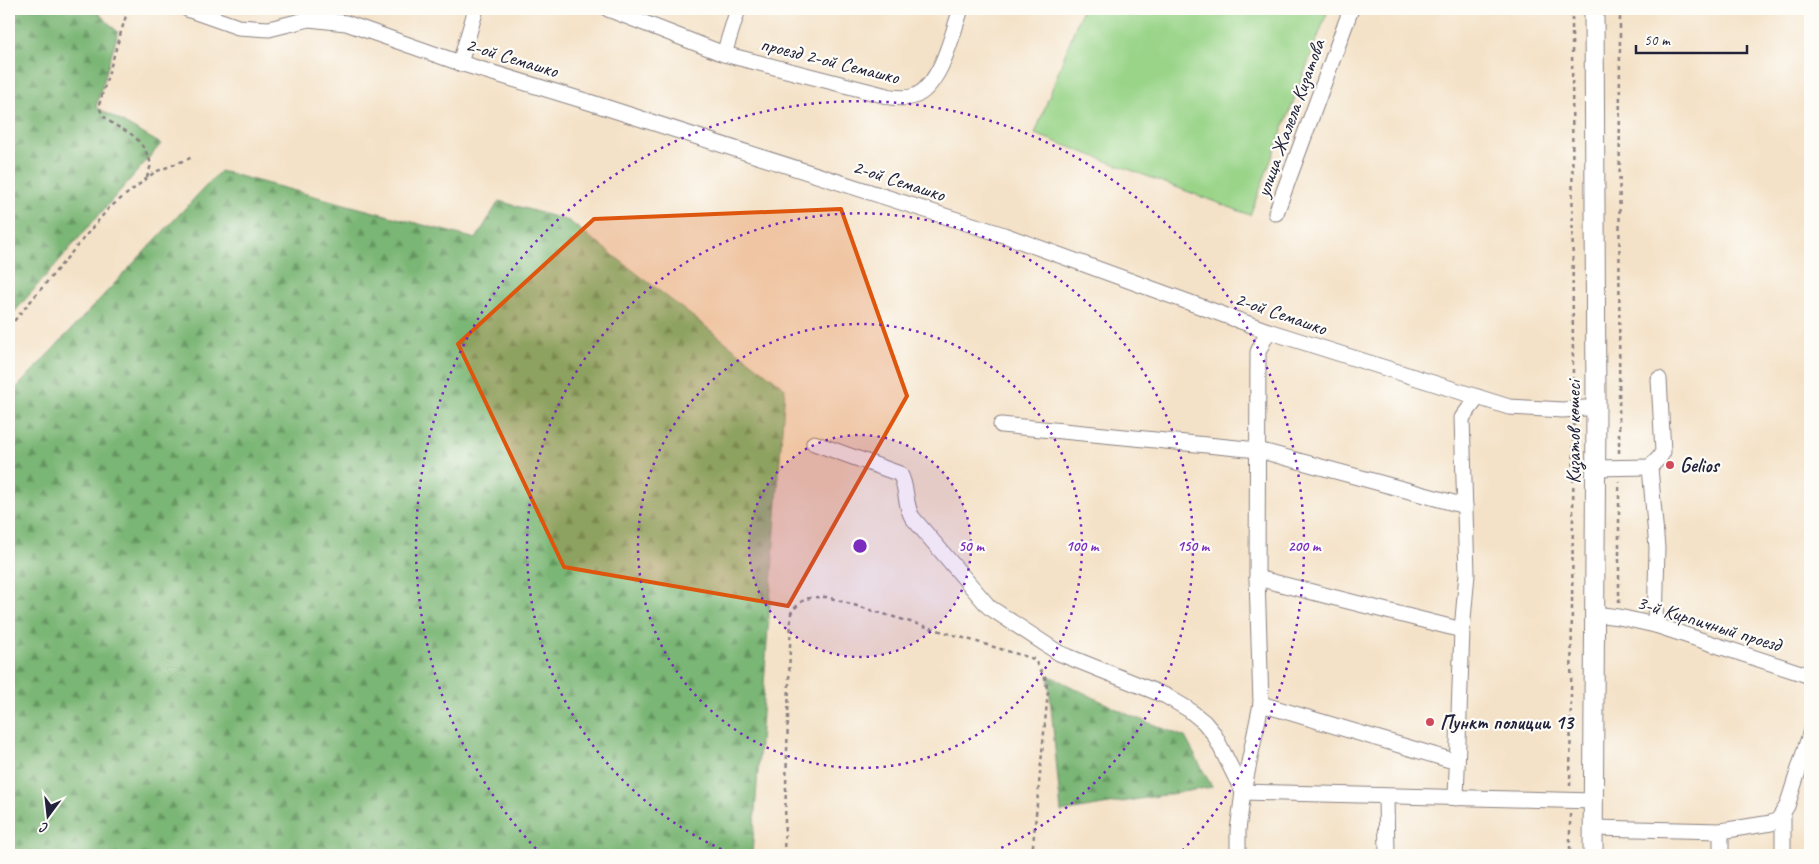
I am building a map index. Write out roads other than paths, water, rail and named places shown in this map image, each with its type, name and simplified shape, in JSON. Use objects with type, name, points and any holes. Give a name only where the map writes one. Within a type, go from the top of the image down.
[{"type":"main road","name":"Кизатов көшесі","points":[[1593,855],[1596,407],[1594,9]]},
{"type":"street","name":"2-ой Семашко","points":[[187,9],[238,27],[269,29],[309,19],[346,23],[460,63],[592,103],[1004,235],[1268,331],[1509,407],[1573,409],[1596,407]]},
{"type":"street","points":[[460,63],[476,9]]},
{"type":"street","name":"проезд 2-ой Семашко","points":[[608,9],[724,54],[890,97],[904,98],[917,95],[929,85],[938,71],[961,9]]},
{"type":"street","points":[[724,54],[738,9]]},
{"type":"street","name":"улица Жалела Кизатова","points":[[1276,213],[1351,9]]},
{"type":"street","points":[[1238,855],[1238,830],[1243,792],[1261,704],[1256,578],[1258,352],[1268,331]]},
{"type":"street","points":[[1595,468],[1650,467],[1659,458],[1663,452],[1659,379]]},
{"type":"street","points":[[1456,798],[1462,630],[1467,574],[1462,418],[1478,397]]},
{"type":"street","points":[[1001,425],[1258,450],[1465,506]]},
{"type":"street","points":[[814,443],[900,474],[904,483],[906,503],[912,517],[989,607],[1059,652],[1166,696],[1188,709],[1204,722],[1214,734],[1243,792]]},
{"type":"street","points":[[1650,467],[1657,548],[1655,625]]},
{"type":"street","points":[[1256,578],[1462,630]]},
{"type":"street","name":"3-й Кирпичный проезд","points":[[1594,614],[1655,625],[1810,676]]},
{"type":"street","points":[[1261,704],[1457,762]]},
{"type":"street","points":[[1593,828],[1721,832],[1772,823],[1788,806],[1810,734]]},
{"type":"street","points":[[1243,792],[1594,801]]},
{"type":"street","points":[[1386,797],[1387,855]]},
{"type":"street","points":[[1783,813],[1783,855]]},
{"type":"street","points":[[1721,832],[1721,855]]},
{"type":"place","name":"Gelios","points":[[1670,465]]},
{"type":"place","name":"Пункт полиции 13","points":[[1430,722]]}]
